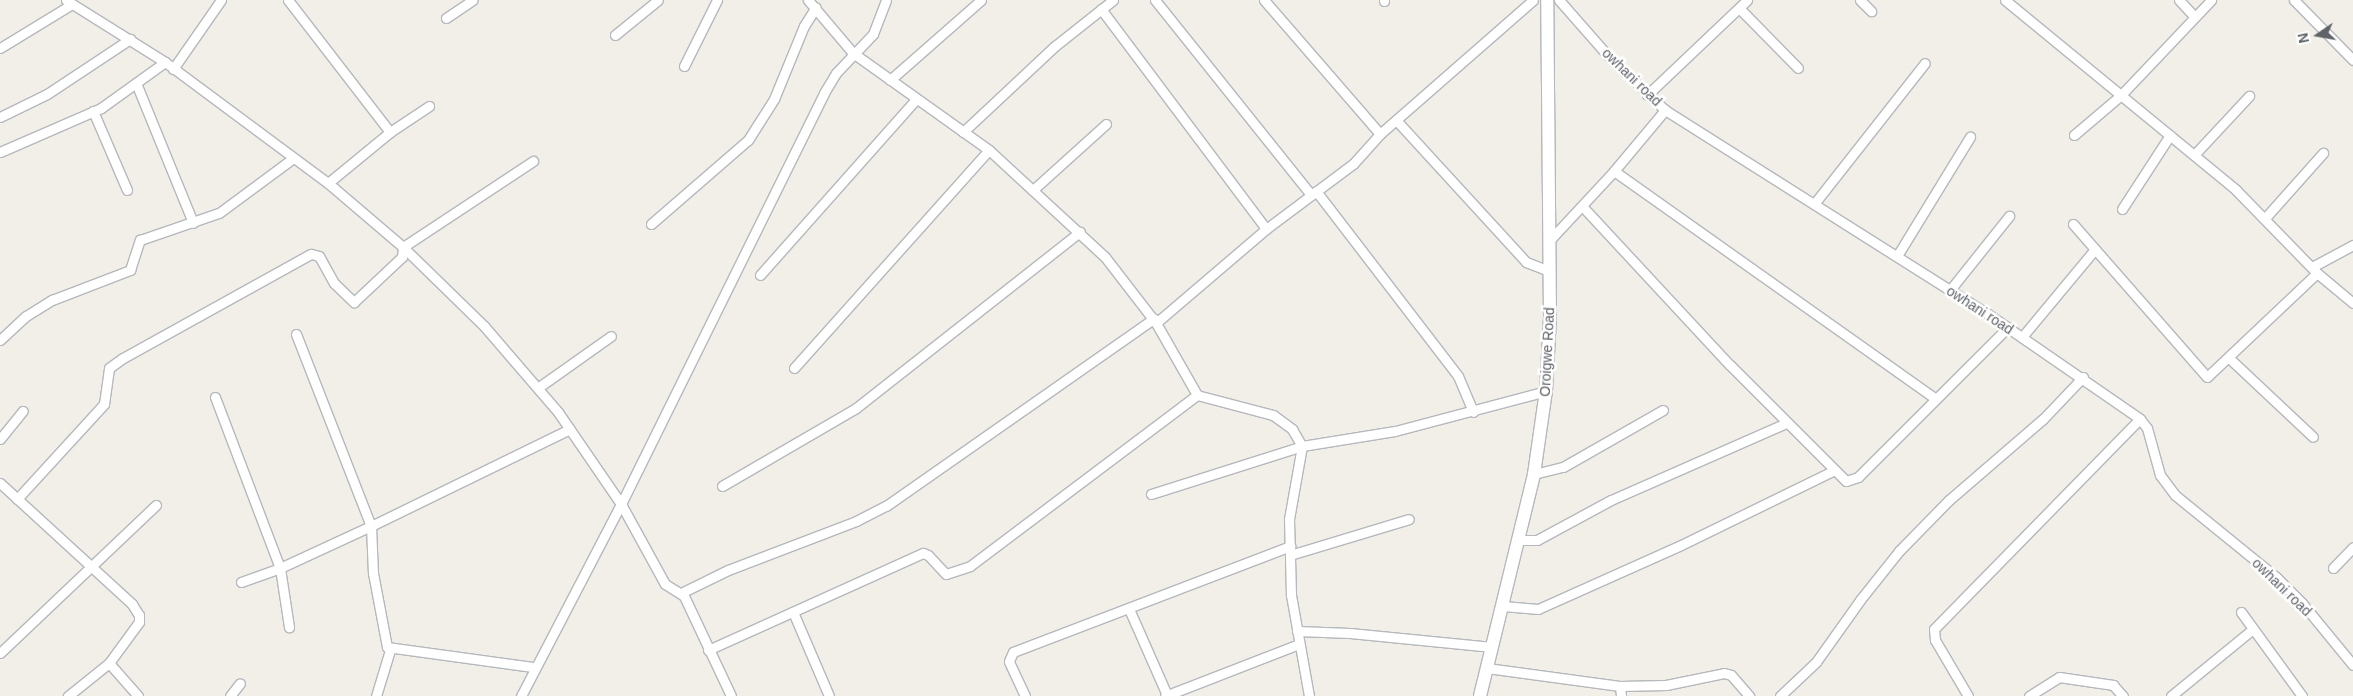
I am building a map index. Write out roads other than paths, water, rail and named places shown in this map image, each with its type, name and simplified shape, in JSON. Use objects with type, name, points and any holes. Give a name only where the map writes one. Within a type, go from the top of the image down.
[{"type":"street","points":[[173,68],[221,0]]},
{"type":"street","points":[[288,0],[390,132]]},
{"type":"street","points":[[446,18],[473,0]]},
{"type":"street","points":[[615,34],[658,0]]},
{"type":"street","points":[[684,66],[717,0]]},
{"type":"street","points":[[808,0],[853,53],[990,150],[1080,232],[1120,273],[1155,320],[1197,395],[1273,415],[1292,429],[1302,446],[1291,498],[1290,550],[1297,631],[1309,696]]},
{"type":"street","points":[[521,696],[533,667],[621,504],[824,93],[853,53],[872,34],[886,0]]},
{"type":"street","points":[[890,80],[981,0]]},
{"type":"street","points":[[963,132],[1055,46],[1113,0]]},
{"type":"street","points":[[1155,0],[1313,193],[1458,376],[1473,412]]},
{"type":"street","points":[[1264,0],[1380,134]]},
{"type":"street","points":[[681,593],[728,570],[856,521],[886,506],[1155,320],[1266,229],[1353,164],[1380,134],[1533,0]]},
{"type":"street","name":"Oroigwe Road","points":[[1480,696],[1534,474],[1546,391],[1549,271],[1548,0]]},
{"type":"street","name":"owhani road","points":[[1559,0],[1647,95],[1665,110],[2008,327],[2083,377],[2140,419],[2147,428],[2160,475],[2175,495],[2276,577],[2302,603],[2353,665]]},
{"type":"street","points":[[1647,95],[1748,0]]},
{"type":"street","points":[[1860,0],[1871,11]]},
{"type":"street","points":[[2005,0],[2170,135],[2266,217],[2315,270],[2353,304]]},
{"type":"street","points":[[2179,0],[2194,16]]},
{"type":"street","points":[[2074,135],[2121,95],[2211,0]]},
{"type":"street","points":[[2294,0],[2353,60]]},
{"type":"street","points":[[0,48],[69,2],[165,62],[292,159],[328,183],[403,247],[484,326],[539,387],[570,428],[621,504],[665,584],[681,593],[731,696]]},
{"type":"street","points":[[651,224],[748,140],[774,99],[804,26],[816,8]]},
{"type":"street","points":[[1739,8],[1798,68]]},
{"type":"street","points":[[1101,9],[1266,229]]},
{"type":"street","points":[[0,118],[47,94],[130,39]]},
{"type":"street","points":[[0,152],[93,111],[165,62]]},
{"type":"street","points":[[1814,204],[1925,63]]},
{"type":"street","points":[[136,83],[193,223]]},
{"type":"street","points":[[2194,155],[2249,96]]},
{"type":"street","points":[[760,275],[916,99]]},
{"type":"street","points":[[328,183],[390,132],[429,106]]},
{"type":"street","points":[[1548,242],[1614,171],[1665,110]]},
{"type":"street","points":[[93,111],[127,190]]},
{"type":"street","points":[[1396,120],[1526,262],[1549,271]]},
{"type":"street","points":[[1034,189],[1106,124]]},
{"type":"street","points":[[2122,209],[2170,135]]},
{"type":"street","points":[[1897,256],[1970,137]]},
{"type":"street","points":[[794,368],[990,150]]},
{"type":"street","points":[[2266,217],[2323,153]]},
{"type":"street","points":[[0,340],[26,316],[52,300],[130,270],[140,240],[193,223],[234,205],[292,159]]},
{"type":"street","points":[[403,247],[533,161]]},
{"type":"street","points":[[1614,171],[1935,398]]},
{"type":"street","points":[[1582,206],[1786,423],[1833,471],[1846,481],[1858,477],[2008,327]]},
{"type":"street","points":[[1950,290],[2009,216]]},
{"type":"street","points":[[2073,224],[2204,375],[2210,376],[2315,270],[2353,246]]},
{"type":"street","points":[[722,486],[856,408],[1080,232]]},
{"type":"street","points":[[17,499],[104,404],[109,368],[123,358],[311,254],[319,256],[334,283],[354,302],[402,257],[403,247]]},
{"type":"street","points":[[2022,337],[2095,249]]},
{"type":"street","points":[[296,334],[371,526],[376,590],[385,644],[390,650],[533,667]]},
{"type":"street","points":[[539,387],[611,336]]},
{"type":"street","points":[[2229,358],[2313,437]]},
{"type":"street","points":[[1780,696],[1816,662],[1860,600],[1900,552],[1948,500],[2043,419],[2083,377]]},
{"type":"street","points":[[1151,494],[1302,446],[1395,431],[1473,412],[1546,391]]},
{"type":"street","points":[[708,650],[923,553],[928,555],[946,574],[970,566],[1197,395]]},
{"type":"street","points":[[215,397],[280,568],[289,627]]},
{"type":"street","points":[[1534,474],[1563,467],[1664,410]]},
{"type":"street","points":[[0,439],[23,411]]},
{"type":"street","points":[[1968,696],[1935,640],[1934,630],[2140,419]]},
{"type":"street","points":[[1518,540],[1537,540],[1611,500],[1786,423]]},
{"type":"street","points":[[241,582],[280,568],[371,526],[570,428]]},
{"type":"street","points":[[1503,606],[1531,611],[1546,606],[1679,546],[1833,471]]},
{"type":"street","points":[[0,483],[90,568],[132,604],[139,615],[139,622],[109,663],[68,696]]},
{"type":"street","points":[[0,653],[156,505]]},
{"type":"street","points":[[1025,696],[1009,661],[1013,652],[1290,550],[1409,519]]},
{"type":"street","points":[[2333,568],[2353,547]]},
{"type":"street","points":[[1129,609],[1166,696],[1299,644]]},
{"type":"street","points":[[793,612],[829,696]]},
{"type":"street","points":[[2240,612],[2302,696]]},
{"type":"street","points":[[2171,696],[2253,630]]},
{"type":"street","points":[[1297,631],[1331,632],[1492,647]]},
{"type":"street","points":[[376,696],[390,650]]},
{"type":"street","points":[[109,663],[138,696]]},
{"type":"street","points":[[1487,668],[1620,686],[1666,685],[1724,674],[1731,675],[1749,696]]},
{"type":"street","points":[[2029,696],[2059,678],[2114,685],[2123,696]]},
{"type":"street","points":[[230,696],[240,683]]},
{"type":"street","points":[[1620,686],[1621,696]]}]
